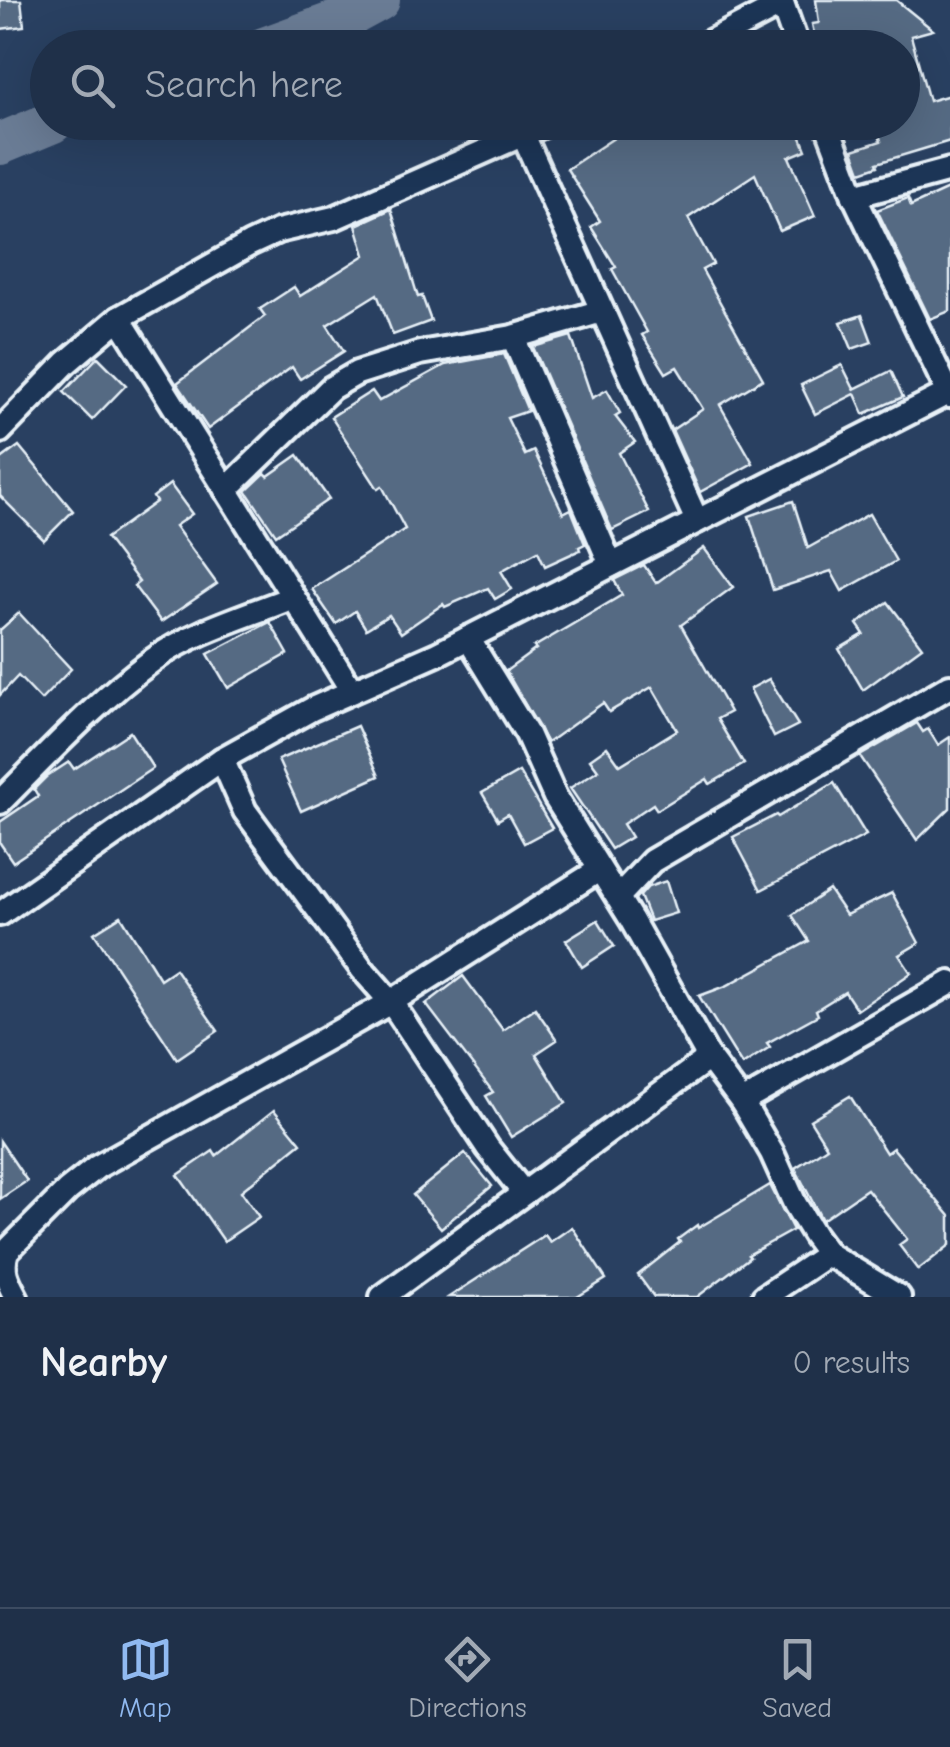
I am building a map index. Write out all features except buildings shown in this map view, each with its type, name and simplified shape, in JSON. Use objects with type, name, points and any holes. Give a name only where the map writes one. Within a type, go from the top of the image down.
[{"type":"street","points":[[731,30],[782,2],[792,30]]},
{"type":"street","points":[[0,431],[66,362],[118,318],[278,231],[334,218],[517,140]]},
{"type":"street","points":[[525,140],[697,521]]},
{"type":"street","points":[[0,914],[222,759],[949,394],[854,196],[833,140]]},
{"type":"street","points":[[854,196],[950,170]]},
{"type":"street","points":[[226,490],[331,388],[358,373],[420,353],[513,337],[602,311]]},
{"type":"street","points":[[118,318],[352,692]]},
{"type":"street","points":[[513,337],[611,565]]},
{"type":"street","points":[[0,802],[89,714],[154,659],[188,640],[293,596]]},
{"type":"street","points":[[468,638],[527,734],[555,797],[618,897],[709,1058],[742,1102],[772,1153],[795,1204],[828,1254],[899,1297]]},
{"type":"street","points":[[618,897],[652,861],[950,686]]},
{"type":"street","points":[[222,759],[246,811],[362,969],[391,1002],[488,1148],[524,1193]]},
{"type":"street","points":[[16,1297],[3,1264],[7,1251],[97,1167],[391,1002],[599,870]]},
{"type":"street","points":[[742,1102],[949,984]]},
{"type":"street","points":[[382,1297],[709,1058]]},
{"type":"street","points":[[764,1297],[828,1254]]},
{"type":"waterway","points":[[313,30],[379,0]]},
{"type":"waterway","points":[[0,144],[30,132]]}]
